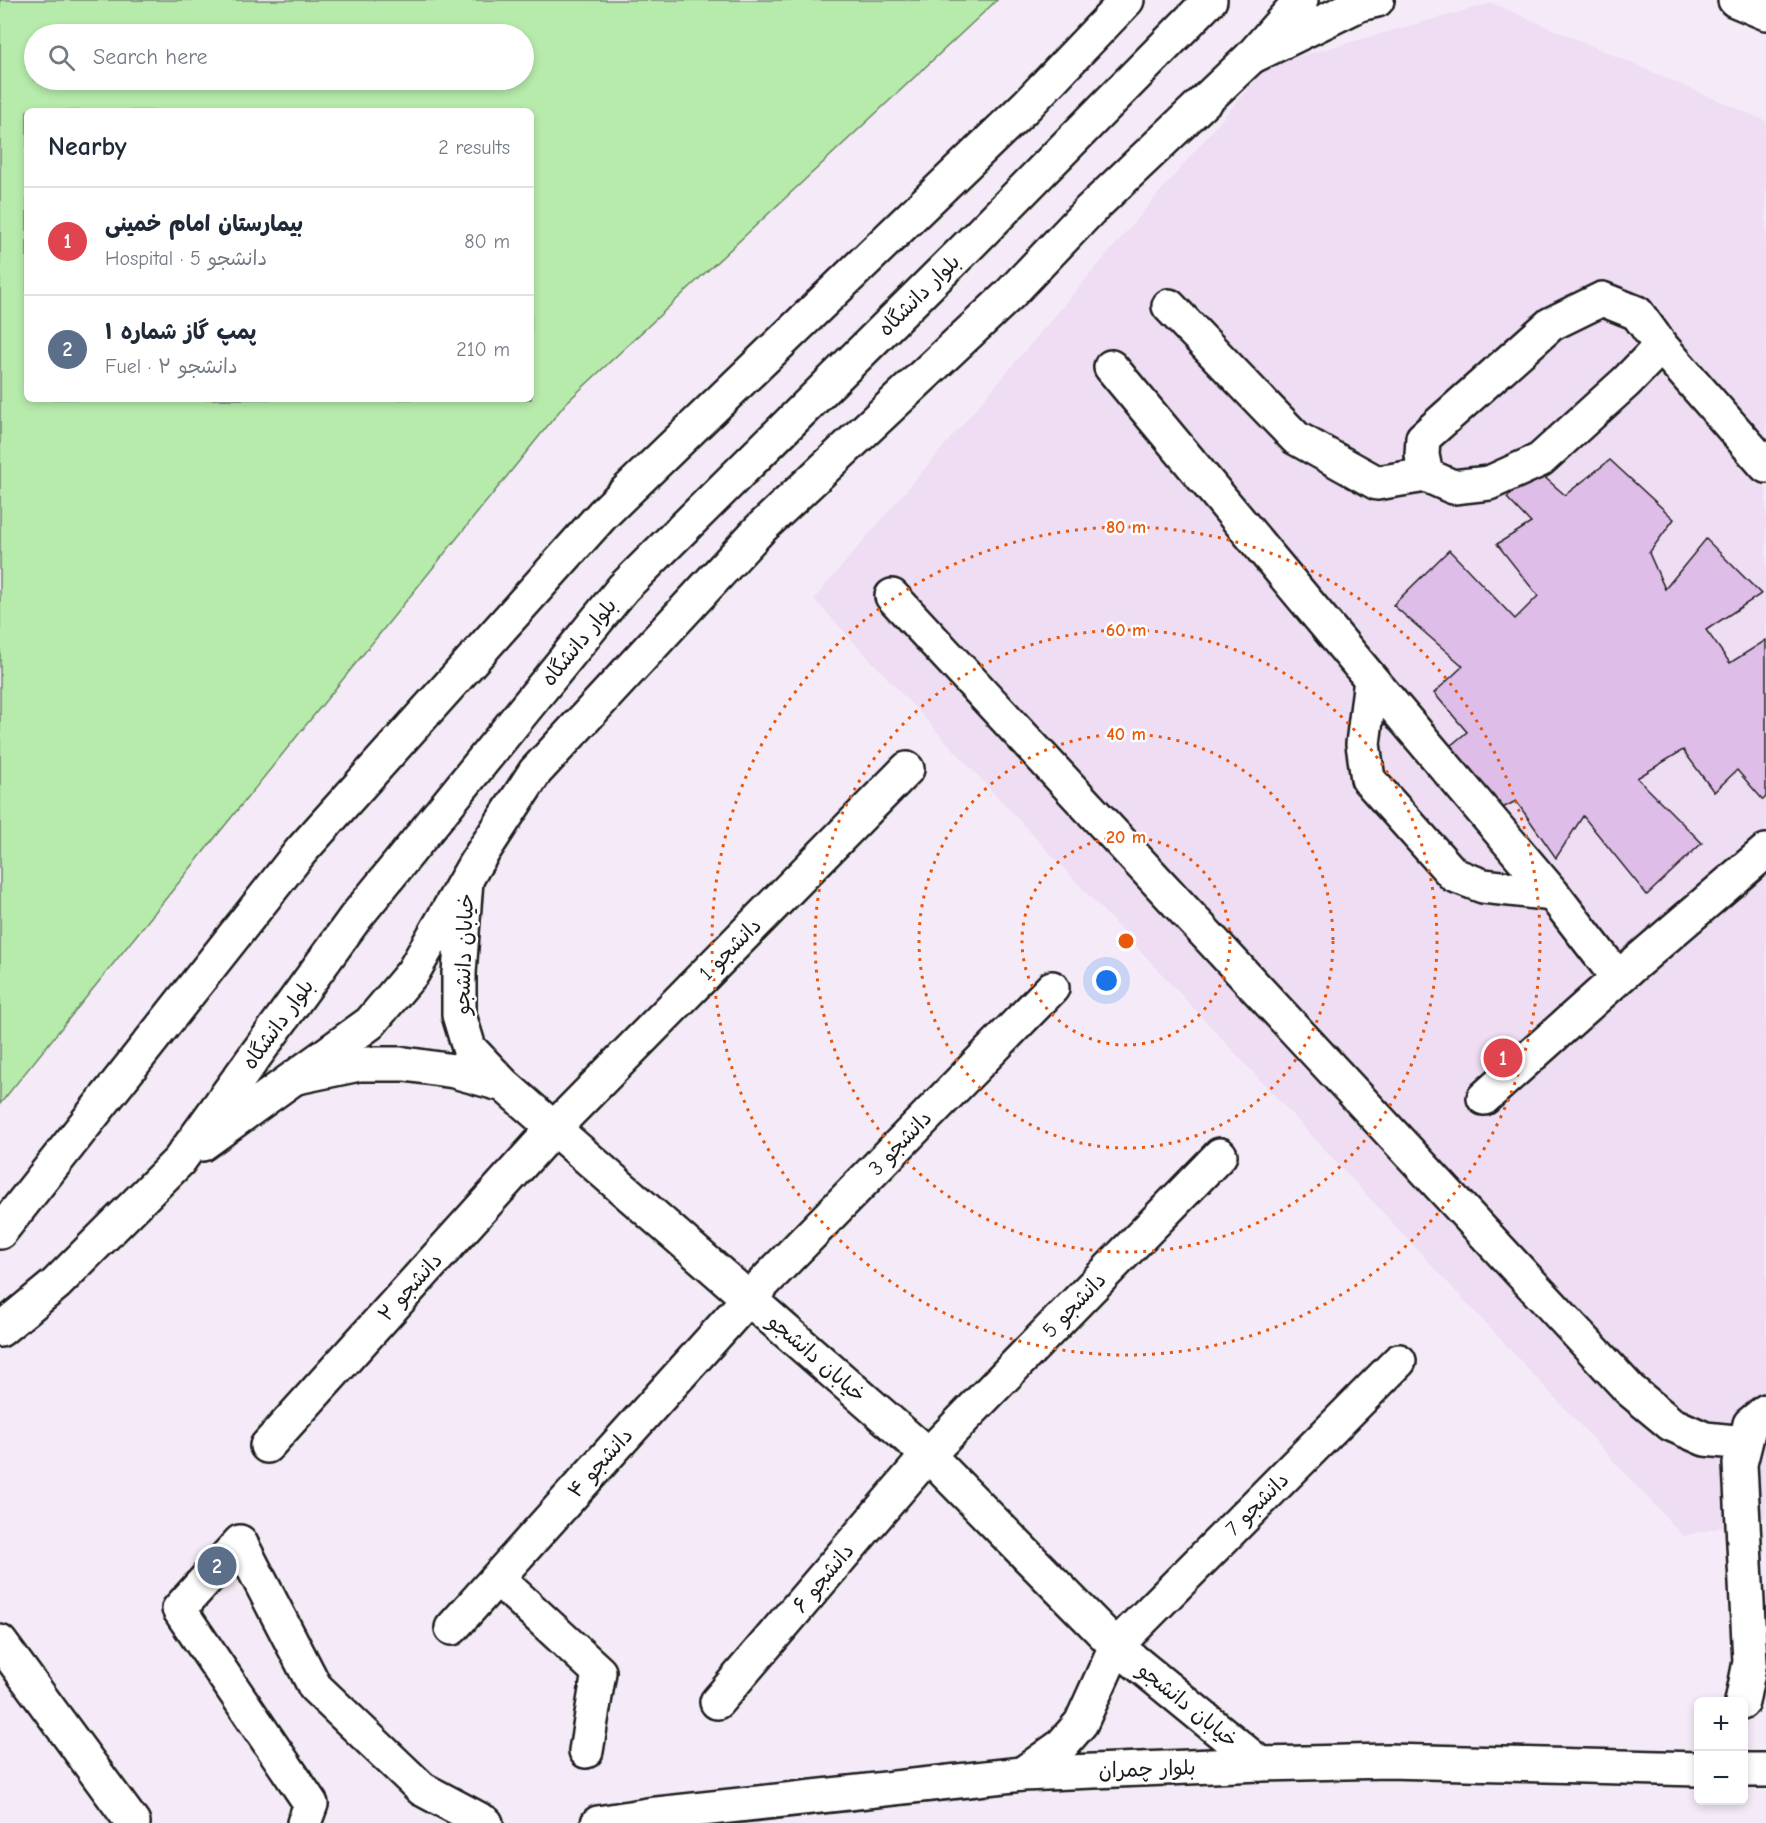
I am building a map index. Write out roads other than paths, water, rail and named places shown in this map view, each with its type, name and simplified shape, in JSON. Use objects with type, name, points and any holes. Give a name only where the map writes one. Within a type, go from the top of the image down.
[{"type":"main road","points":[[0,1232],[301,851],[603,514],[1018,114],[1127,0]]},
{"type":"main road","name":"بلوار دانشگاه","points":[[0,1330],[56,1284],[179,1161],[355,918],[623,588],[971,243],[1210,0]]},
{"type":"main road","points":[[179,1161],[370,1023],[413,972],[466,880],[535,772],[760,529],[1010,294],[1090,210],[1251,57],[1301,0]]},
{"type":"main road","points":[[1251,57],[1360,4],[1377,0]]},
{"type":"main road","points":[[1735,0],[1766,13]]},
{"type":"main road","points":[[1426,475],[1422,455],[1423,438],[1551,324],[1602,299],[1637,313],[1661,346],[1766,465]]},
{"type":"main road","points":[[1169,306],[1296,438],[1377,483],[1426,475],[1453,487],[1489,483],[1540,459],[1661,346]]},
{"type":"main road","points":[[1111,367],[1553,894],[1618,978]]},
{"type":"main road","points":[[892,596],[1630,1390],[1671,1424],[1705,1439],[1745,1443]]},
{"type":"main road","points":[[1371,679],[1363,744],[1368,779],[1454,875],[1483,886],[1553,894]]},
{"type":"main road","name":"دانشجو 1","points":[[553,1129],[907,769]]},
{"type":"main road","points":[[1484,1098],[1618,978],[1766,851]]},
{"type":"main road","name":"خیابان دانشجو","points":[[466,880],[459,973],[459,1015],[469,1048],[504,1086],[928,1455],[1116,1646],[1260,1764]]},
{"type":"main road","name":"دانشجو 3","points":[[748,1299],[1052,988]]},
{"type":"main road","name":"خیابان دانشجو","points":[[297,1077],[359,1064],[405,1064],[454,1071],[504,1086]]},
{"type":"main road","name":"دانشجو ۲","points":[[267,1446],[553,1129]]},
{"type":"main road","name":"دانشجو 5","points":[[928,1455],[1220,1155]]},
{"type":"main road","name":"دانشجو ۴","points":[[452,1629],[748,1299]]},
{"type":"main road","name":"دانشجو 7","points":[[1116,1646],[1399,1361]]},
{"type":"main road","points":[[1743,1697],[1750,1662],[1740,1464],[1750,1424],[1766,1411]]},
{"type":"main road","name":"دانشجو ۶","points":[[717,1702],[928,1455]]},
{"type":"main road","points":[[304,1823],[311,1804],[179,1609],[240,1542],[315,1687],[422,1789],[486,1823]]},
{"type":"main road","points":[[497,1578],[599,1671],[586,1751]]},
{"type":"main road","points":[[0,1642],[133,1823]]},
{"type":"main road","name":"خیابان دانشجو","points":[[1022,1774],[1060,1747],[1082,1723],[1116,1646]]},
{"type":"main road","name":"بلوار چمران","points":[[598,1823],[648,1815],[1022,1774],[1388,1761],[1694,1769]]},
{"type":"main road","points":[[1748,1770],[1766,1770]]},
{"type":"place","name":"بیمارستان امام خمینی","points":[[1503,1058]]},
{"type":"place","name":"پمپ گاز شماره ۱","points":[[217,1566]]}]
